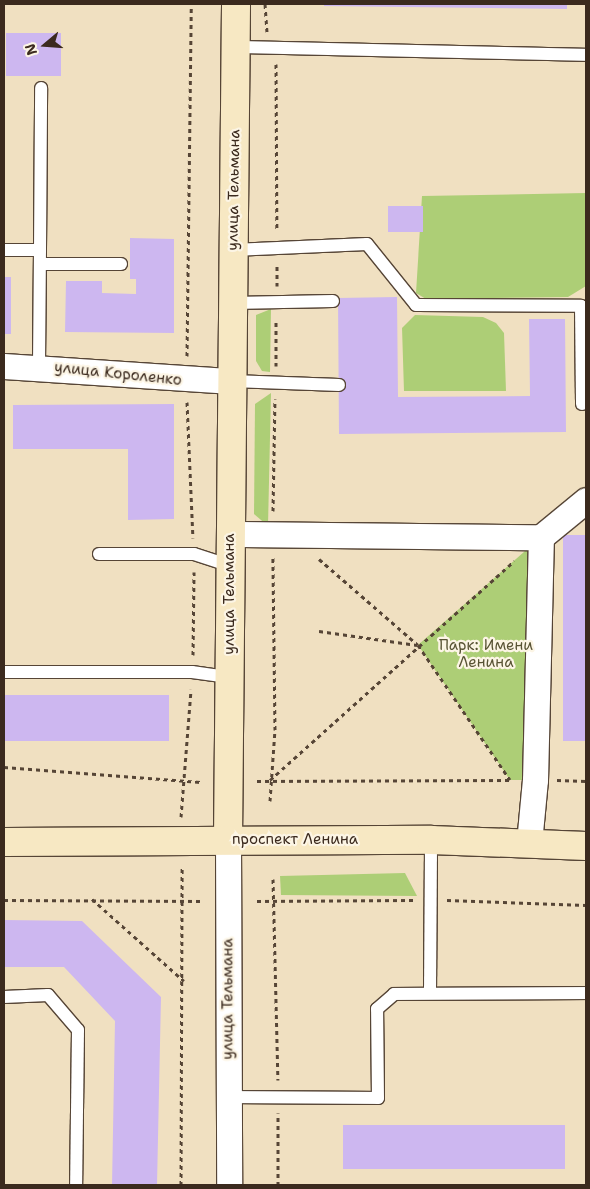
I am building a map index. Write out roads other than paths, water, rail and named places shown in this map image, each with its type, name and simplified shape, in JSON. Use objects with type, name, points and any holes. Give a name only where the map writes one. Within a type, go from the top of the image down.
[{"type":"main road","name":"улица Тельмана","points":[[228,839],[236,4]]},
{"type":"main road","name":"проспект Ленина","points":[[4,842],[228,839],[431,840],[586,846]]},
{"type":"street","name":"улица Короленко","points":[[4,366],[39,366],[186,382],[232,381]]},
{"type":"street","points":[[230,534],[541,537],[586,500]]},
{"type":"street","points":[[529,843],[535,780],[541,537]]},
{"type":"street","name":"улица Тельмана","points":[[228,839],[229,1185]]},
{"type":"lane","points":[[235,47],[586,55]]},
{"type":"lane","points":[[39,366],[41,88]]},
{"type":"lane","points":[[233,250],[367,244],[416,305],[581,306],[582,404]]},
{"type":"lane","points":[[4,250],[40,250]]},
{"type":"lane","points":[[40,264],[121,264]]},
{"type":"lane","points":[[233,303],[333,301]]},
{"type":"lane","points":[[232,381],[339,385]]},
{"type":"lane","points":[[99,554],[194,554],[230,566]]},
{"type":"lane","points":[[4,672],[192,672],[229,677]]},
{"type":"lane","points":[[430,992],[431,840]]},
{"type":"lane","points":[[229,1097],[378,1098],[377,1009],[394,994],[430,992],[586,993]]},
{"type":"lane","points":[[4,997],[48,995],[78,1030],[76,1185]]},
{"type":"park label","name":"Парк: Имени Ленина","points":[[486,654]]}]
